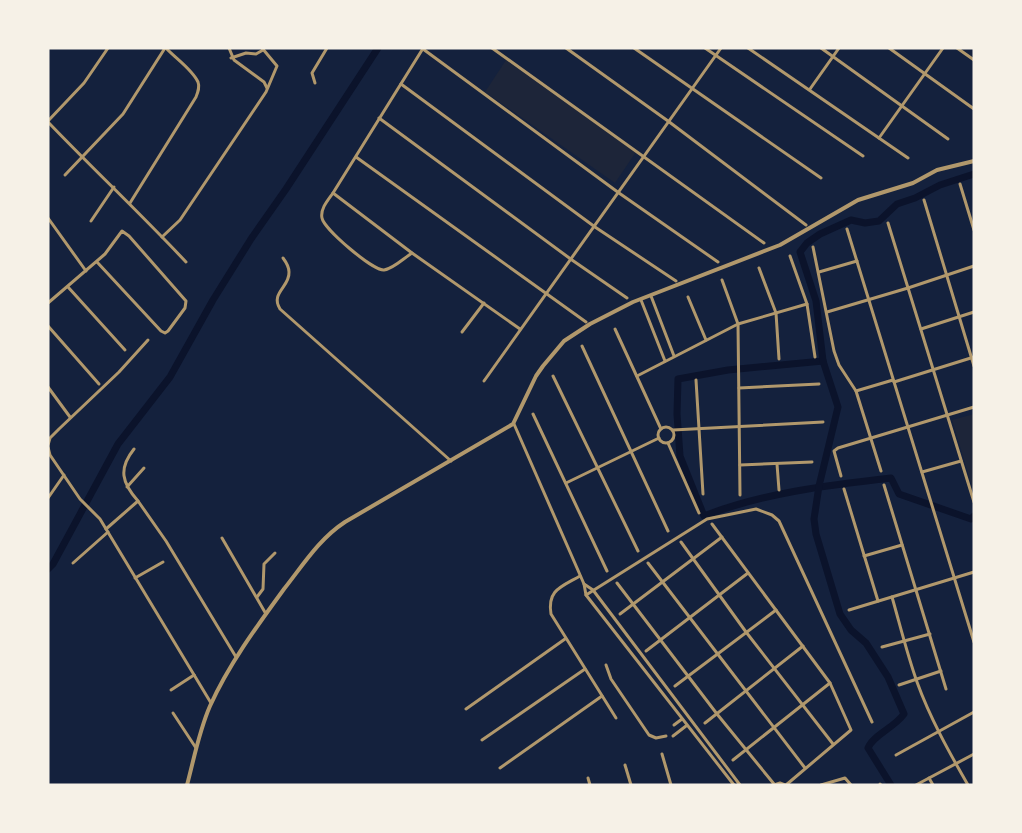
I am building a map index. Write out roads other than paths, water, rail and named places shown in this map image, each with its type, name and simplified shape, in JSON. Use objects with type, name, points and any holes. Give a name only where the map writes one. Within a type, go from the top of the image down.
[{"type":"street","points":[[108,48],[84,83],[48,121],[82,158],[130,202],[186,262]]},
{"type":"street","points":[[65,176],[123,114],[166,48],[194,76],[199,88],[196,97],[130,202]]},
{"type":"street","points":[[229,48],[231,58],[264,82],[267,89]]},
{"type":"street","points":[[315,83],[312,73],[327,48]]},
{"type":"street","points":[[412,253],[389,269],[380,270],[372,267],[324,223],[322,210],[423,48],[619,193],[718,262]]},
{"type":"street","points":[[492,48],[765,243]]},
{"type":"street","points":[[566,48],[806,225]]},
{"type":"street","points":[[634,48],[821,178]]},
{"type":"street","points":[[705,48],[863,156]]},
{"type":"street","points":[[484,381],[721,48]]},
{"type":"street","points":[[748,48],[908,158]]},
{"type":"street","points":[[821,48],[948,139]]},
{"type":"street","points":[[810,89],[838,48]]},
{"type":"street","points":[[889,48],[974,109]]},
{"type":"street","points":[[879,138],[943,48]]},
{"type":"street","points":[[957,48],[974,60]]},
{"type":"street","points":[[162,237],[180,220],[267,89],[277,66],[262,49],[256,54],[246,53],[231,58]]},
{"type":"street","points":[[401,84],[595,227],[676,281]]},
{"type":"street","points":[[379,118],[627,298]]},
{"type":"street","points":[[356,157],[586,322]]},
{"type":"street","points":[[187,785],[211,703],[266,614],[315,547],[332,530],[513,424],[536,376],[564,341],[602,318],[641,300],[780,245],[858,200],[913,183],[937,170],[974,161]]},
{"type":"street","points":[[960,184],[974,230]]},
{"type":"street","points":[[91,221],[114,187]]},
{"type":"street","points":[[333,193],[412,253],[520,329]]},
{"type":"street","points":[[924,200],[974,366]]},
{"type":"street","points":[[48,218],[86,271]]},
{"type":"street","points":[[888,223],[974,502]]},
{"type":"street","points":[[847,230],[974,642]]},
{"type":"street","points":[[49,301],[97,262],[122,231],[186,301],[185,308],[168,331],[165,333],[161,331],[97,262]]},
{"type":"street","points":[[813,247],[838,365],[856,391],[881,471]]},
{"type":"street","points":[[790,256],[807,304],[815,357]]},
{"type":"street","points":[[284,258],[289,274],[288,281],[277,296],[280,309],[452,461]]},
{"type":"street","points":[[818,272],[857,261]]},
{"type":"street","points":[[826,312],[974,266]]},
{"type":"street","points":[[759,268],[776,313],[779,359]]},
{"type":"street","points":[[722,280],[738,324],[740,495]]},
{"type":"street","points":[[68,286],[125,350]]},
{"type":"street","points":[[651,296],[674,356]]},
{"type":"street","points":[[688,297],[706,340]]},
{"type":"street","points":[[641,300],[665,361]]},
{"type":"street","points":[[462,332],[484,303]]},
{"type":"street","points":[[637,376],[738,324],[807,304]]},
{"type":"street","points":[[921,329],[974,312]]},
{"type":"street","points":[[48,326],[99,384]]},
{"type":"street","points":[[615,329],[662,429]]},
{"type":"street","points":[[148,340],[119,372],[50,438],[48,446],[50,455],[80,499],[107,531],[211,703]]},
{"type":"street","points":[[582,346],[668,531]]},
{"type":"street","points":[[856,391],[973,358]]},
{"type":"street","points":[[554,376],[638,551]]},
{"type":"street","points":[[696,380],[703,494]]},
{"type":"street","points":[[739,388],[819,384]]},
{"type":"street","points":[[48,387],[71,418]]},
{"type":"street","points":[[841,476],[834,451],[838,448],[974,407]]},
{"type":"street","points":[[533,414],[607,571]]},
{"type":"street","points":[[659,438],[659,433],[666,427],[673,430],[823,422]]},
{"type":"street","points":[[513,424],[584,584],[586,595],[734,785]]},
{"type":"street","points":[[668,443],[674,438],[673,430]]},
{"type":"street","points":[[566,483],[659,438]]},
{"type":"street","points":[[659,438],[668,443],[699,513]]},
{"type":"street","points":[[134,448],[124,464],[126,488],[166,541],[237,658]]},
{"type":"street","points":[[922,472],[961,461]]},
{"type":"street","points":[[740,465],[812,462]]},
{"type":"street","points":[[777,464],[778,490]]},
{"type":"street","points":[[126,488],[144,468]]},
{"type":"street","points":[[48,498],[64,475]]},
{"type":"street","points":[[884,485],[946,689]]},
{"type":"street","points":[[844,489],[878,601]]},
{"type":"street","points":[[73,563],[138,501]]},
{"type":"street","points":[[586,595],[707,519],[756,509],[772,515],[779,521],[872,722]]},
{"type":"street","points":[[617,584],[774,785],[780,783],[785,785],[851,730],[830,682],[712,524]]},
{"type":"street","points":[[620,614],[722,537]]},
{"type":"street","points":[[222,538],[266,614]]},
{"type":"street","points":[[681,542],[746,632],[833,744]]},
{"type":"street","points":[[864,556],[902,545]]},
{"type":"street","points":[[256,597],[263,589],[264,564],[275,553]]},
{"type":"street","points":[[135,578],[163,562]]},
{"type":"street","points":[[648,563],[805,768]]},
{"type":"street","points":[[849,610],[974,572]]},
{"type":"street","points":[[646,651],[748,573]]},
{"type":"street","points":[[580,576],[555,590],[550,605],[551,615],[616,718]]},
{"type":"street","points":[[584,584],[593,590],[740,785]]},
{"type":"street","points":[[892,597],[916,680],[938,732],[968,785]]},
{"type":"street","points":[[675,686],[776,610]]},
{"type":"street","points":[[882,647],[930,634]]},
{"type":"street","points":[[466,709],[566,639]]},
{"type":"street","points":[[705,723],[803,646]]},
{"type":"street","points":[[606,665],[611,679],[649,735],[656,738],[666,736]]},
{"type":"street","points":[[482,740],[585,669]]},
{"type":"street","points":[[899,685],[941,671]]},
{"type":"street","points":[[171,690],[194,675]]},
{"type":"street","points":[[733,760],[830,682]]},
{"type":"street","points":[[500,768],[602,696]]},
{"type":"street","points":[[896,755],[974,712]]},
{"type":"street","points":[[173,713],[196,748]]},
{"type":"street","points":[[674,725],[682,719]]},
{"type":"street","points":[[673,736],[687,726]]},
{"type":"street","points":[[662,754],[671,785]]},
{"type":"street","points":[[916,785],[974,754]]},
{"type":"street","points":[[624,765],[631,785]]},
{"type":"street","points":[[588,778],[590,785]]},
{"type":"street","points":[[820,785],[845,778],[851,785]]},
{"type":"street","points":[[929,778],[933,785]]},
{"type":"waterway","points":[[48,569],[53,564],[118,444],[170,377],[213,300],[251,239],[378,48]]},
{"type":"waterway","points":[[891,785],[868,748],[874,739],[904,714],[888,677],[866,643],[851,630],[840,614],[816,534],[814,519],[819,486],[838,407],[823,361],[816,301],[800,252],[807,243],[820,234],[851,220],[865,223],[879,221],[897,204],[940,185],[974,174]]},
{"type":"waterway","points":[[823,361],[728,370],[678,379],[677,414],[680,456],[704,516],[749,501],[773,496],[820,487],[891,478],[899,494],[971,519],[974,516]]}]
